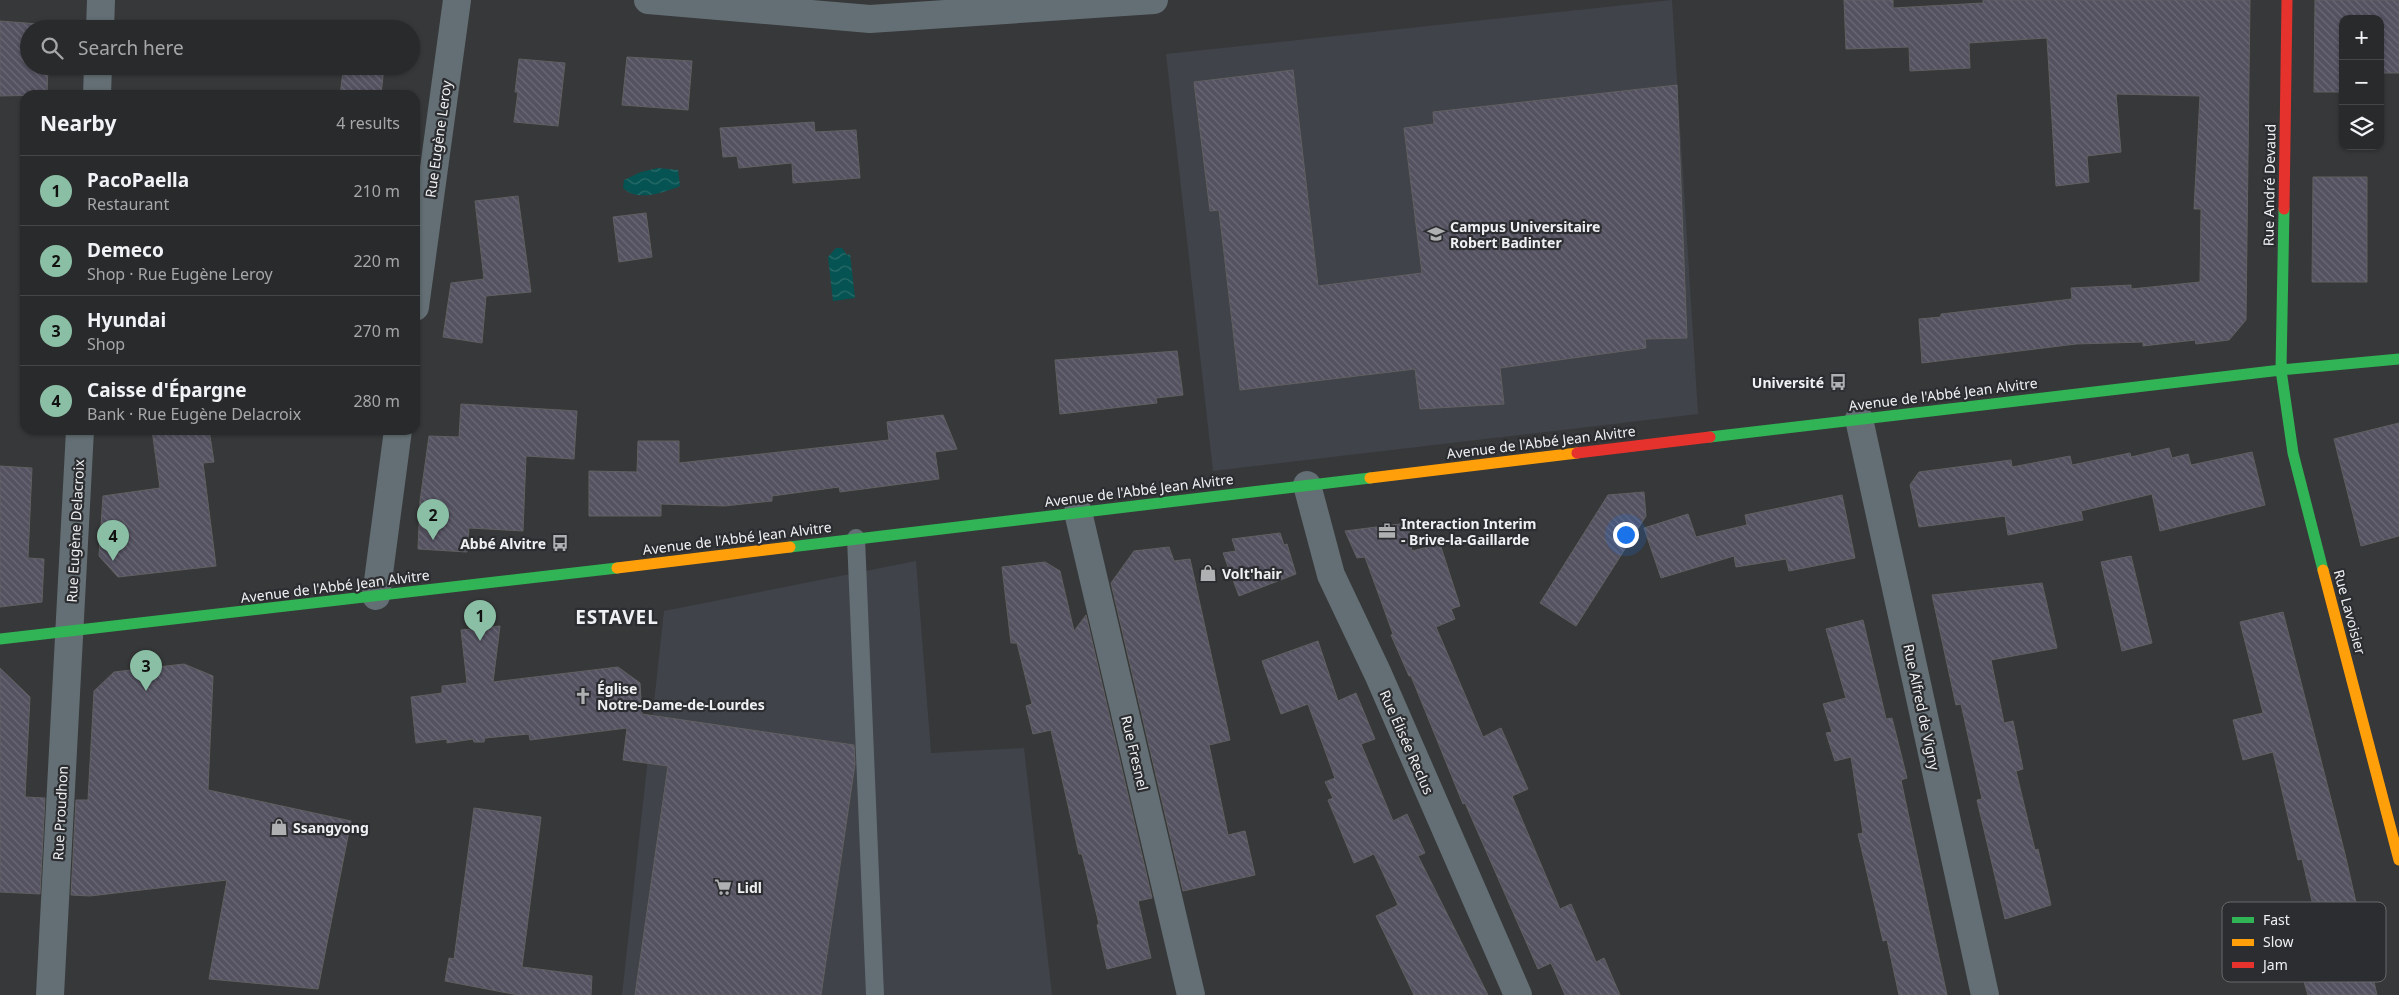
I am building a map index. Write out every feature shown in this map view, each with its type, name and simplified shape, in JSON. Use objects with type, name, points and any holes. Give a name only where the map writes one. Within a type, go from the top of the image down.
[{"type":"main road","name":"Rue André Devaud","points":[[2281,370],[2287,0]]},
{"type":"main road","name":"Avenue de l'Abbé Jean Alvitre","points":[[0,639],[1859,419],[2281,370],[2399,359]]},
{"type":"main road","name":"Rue Lavoisier","points":[[2281,370],[2293,453],[2399,860]]},
{"type":"street","points":[[100,20],[101,0]]},
{"type":"street","name":"Rue Eugène Leroy","points":[[420,270],[457,0]]},
{"type":"street","points":[[648,0],[870,19],[1154,0]]},
{"type":"street","points":[[96,90],[97,75]]},
{"type":"street","name":"Rue Alfred de Vigny","points":[[1859,419],[1985,995]]},
{"type":"street","name":"Rue Eugène Delacroix","points":[[70,632],[80,435]]},
{"type":"street","points":[[376,596],[397,435]]},
{"type":"street","name":"Rue Élisée Reclus","points":[[1307,485],[1331,575],[1378,674],[1518,995]]},
{"type":"street","name":"Rue Fresnel","points":[[1078,512],[1191,995]]},
{"type":"street","name":"Rue Proudhon","points":[[50,995],[70,632]]},
{"type":"lane","points":[[856,538],[875,995]]},
{"type":"shaded area","name":"Campus Universitaire Robert Badinter","points":[[1672,0],[1698,414],[1213,471],[1166,54]]},
{"type":"shaded area","points":[[916,561],[931,753],[1024,748],[1052,995],[622,995],[664,611]]},
{"type":"water","points":[[658,168],[678,170],[680,186],[650,195],[635,195],[623,188],[624,180],[641,172]]},
{"type":"water","points":[[836,248],[842,248],[847,255],[850,254],[855,298],[833,301],[828,257]]},
{"type":"building","points":[[1844,0],[1893,0],[1893,8],[1983,3],[1983,0],[2250,0],[2246,320],[2229,340],[2196,344],[2195,340],[2143,346],[2143,342],[2076,344],[1922,363],[1919,319],[1941,317],[1941,314],[2072,299],[2071,288],[2131,285],[2131,289],[2200,282],[2201,209],[2194,209],[2200,96],[2116,94],[2121,152],[2087,156],[2089,182],[2056,186],[2047,38],[1969,43],[1970,68],[1910,71],[1909,47],[1846,49]]},
{"type":"building","points":[[2315,0],[2399,0],[2399,73],[2384,73],[2384,15],[2339,15],[2339,92],[2314,92]]},
{"type":"building","points":[[0,21],[20,23],[20,75],[48,75],[47,90],[20,90],[20,96],[0,96]]},
{"type":"building","points":[[627,57],[692,61],[688,110],[622,105]]},
{"type":"building","points":[[519,59],[565,63],[558,126],[514,122],[518,92],[515,92]]},
{"type":"building","points":[[1293,70],[1318,286],[1422,273],[1404,128],[1434,124],[1433,112],[1677,85],[1687,338],[1645,339],[1646,348],[1500,368],[1504,404],[1420,409],[1415,369],[1240,390],[1219,210],[1210,211],[1194,82]]},
{"type":"building","points":[[343,75],[383,75],[382,90],[341,90]]},
{"type":"building","points":[[814,122],[815,132],[856,130],[860,178],[793,183],[792,163],[739,168],[737,156],[723,157],[720,128]]},
{"type":"building","points":[[2313,177],[2367,177],[2367,282],[2312,282]]},
{"type":"building","points":[[518,196],[531,292],[486,296],[482,343],[443,337],[451,283],[484,279],[475,201]]},
{"type":"building","points":[[646,213],[652,257],[619,262],[613,217]]},
{"type":"building","points":[[1177,351],[1183,395],[1156,398],[1157,403],[1060,414],[1055,360]]},
{"type":"building","points":[[461,404],[577,411],[574,459],[526,456],[523,531],[469,528],[467,552],[418,549],[420,501],[429,436],[459,437]]},
{"type":"building","points":[[943,415],[957,449],[935,452],[939,479],[840,492],[839,487],[772,496],[772,501],[724,506],[661,504],[661,516],[589,516],[589,471],[637,472],[638,441],[679,441],[679,463],[889,440],[887,422]]},
{"type":"building","points":[[2399,423],[2399,536],[2361,546],[2334,439]]},
{"type":"building","points":[[153,435],[210,435],[214,462],[203,463],[216,566],[118,577],[99,556],[103,496],[160,488]]},
{"type":"building","points":[[2169,448],[2172,458],[2188,454],[2191,465],[2252,452],[2265,505],[2160,531],[2152,494],[2081,511],[2083,520],[2008,535],[2005,516],[1919,527],[1910,485],[1919,472],[2011,460],[2012,467],[2070,456],[2072,465],[2130,453],[2131,457]]},
{"type":"building","points":[[0,466],[32,468],[28,558],[44,559],[42,602],[0,607]]},
{"type":"building","points":[[1644,492],[1646,516],[1576,626],[1540,603],[1608,495]]},
{"type":"building","points":[[1842,495],[1855,558],[1789,571],[1786,559],[1736,567],[1734,556],[1661,578],[1644,528],[1688,514],[1696,537],[1747,525],[1745,515]]},
{"type":"building","points":[[1408,523],[1412,551],[1440,544],[1460,606],[1451,609],[1455,619],[1436,627],[1483,737],[1501,728],[1528,789],[1512,796],[1560,909],[1571,904],[1596,962],[1604,958],[1620,995],[1565,995],[1551,963],[1538,969],[1465,803],[1463,804],[1411,676],[1409,676],[1391,635],[1393,634],[1365,557],[1357,558],[1345,531]]},
{"type":"building","points":[[1280,533],[1284,545],[1287,544],[1296,574],[1239,596],[1223,553],[1236,551],[1232,539]]},
{"type":"building","points":[[1169,547],[1174,561],[1190,559],[1230,740],[1209,745],[1228,835],[1245,831],[1255,875],[1183,891],[1111,583],[1134,551]]},
{"type":"building","points":[[2131,556],[2152,643],[2122,651],[2101,562]]},
{"type":"building","points":[[1045,562],[1060,571],[1074,631],[1086,615],[1152,898],[1138,901],[1151,958],[1107,969],[1097,925],[1099,924],[1082,854],[1079,854],[1051,730],[1033,734],[1026,706],[1032,704],[1017,643],[1011,643],[1002,567]]},
{"type":"building","points":[[2042,583],[2057,648],[1991,660],[2004,723],[2013,721],[2023,769],[2016,771],[2035,850],[2038,849],[2051,905],[2005,919],[1977,800],[1982,799],[1961,704],[1956,705],[1932,595]]},
{"type":"building","points":[[2283,612],[2356,902],[2312,902],[2302,859],[2298,860],[2273,752],[2243,760],[2233,720],[2263,713],[2240,622]]},
{"type":"building","points":[[1863,620],[1886,719],[1892,718],[1907,778],[1901,780],[1947,995],[1899,995],[1887,940],[1883,941],[1858,834],[1863,833],[1851,757],[1835,761],[1826,733],[1832,732],[1823,704],[1846,698],[1826,629]]},
{"type":"building","points":[[500,626],[493,682],[618,667],[640,683],[642,714],[854,745],[855,764],[821,995],[635,995],[668,766],[623,760],[627,728],[530,740],[529,734],[485,738],[484,742],[474,742],[473,739],[447,743],[447,739],[416,743],[411,697],[442,693],[442,686],[467,683],[461,630]]},
{"type":"building","points":[[1318,641],[1338,701],[1356,693],[1375,739],[1361,744],[1393,821],[1407,814],[1425,853],[1418,856],[1488,995],[1414,995],[1376,916],[1398,905],[1374,854],[1354,863],[1328,800],[1333,798],[1325,782],[1335,778],[1308,704],[1281,714],[1262,661]]},
{"type":"building","points":[[184,664],[213,676],[208,790],[351,821],[318,989],[209,979],[227,880],[90,896],[71,895],[76,800],[88,800],[94,691],[114,672]]},
{"type":"building","points":[[0,668],[30,697],[25,797],[45,798],[40,894],[0,892]]},
{"type":"building","points":[[474,808],[541,817],[522,967],[592,976],[591,995],[518,995],[445,981],[449,958],[454,959]]},
{"type":"building","points":[[2304,982],[2374,982],[2377,995],[2308,995]]},
{"type":"traffic: fast","points":[[2284,209],[2281,370],[2293,453],[2323,570]]},
{"type":"traffic: fast","points":[[1710,437],[2281,370],[2399,359]]},
{"type":"traffic: fast","points":[[790,547],[1370,478]]},
{"type":"traffic: fast","points":[[0,639],[617,568]]},
{"type":"traffic: slow","points":[[1370,478],[1577,453]]},
{"type":"traffic: slow","points":[[617,568],[790,547]]},
{"type":"traffic: slow","points":[[2323,570],[2399,860]]},
{"type":"traffic: jam","points":[[2284,209],[2287,0]]},
{"type":"traffic: jam","points":[[1577,453],[1710,437]]},
{"type":"place","name":"Campus Universitaire Robert Badinter","points":[[1436,234]]},
{"type":"place","name":"Université","points":[[1838,382]]},
{"type":"place","name":"Interaction Interim - Brive-la-Gaillarde","points":[[1387,531]]},
{"type":"place","name":"Demeco","points":[[433,540]]},
{"type":"place","name":"Abbé Alvitre","points":[[560,543]]},
{"type":"place","name":"Caisse d'Épargne","points":[[113,561]]},
{"type":"place","name":"Volt'hair","points":[[1208,573]]},
{"type":"place","name":"PacoPaella","points":[[480,641]]},
{"type":"place","name":"Hyundai","points":[[146,691]]},
{"type":"place","name":"Église Notre-Dame-de-Lourdes","points":[[583,696]]},
{"type":"place","name":"Ssangyong","points":[[279,827]]},
{"type":"place","name":"Lidl","points":[[723,887]]},
{"type":"district","name":"ESTAVEL","points":[[617,617]]}]
